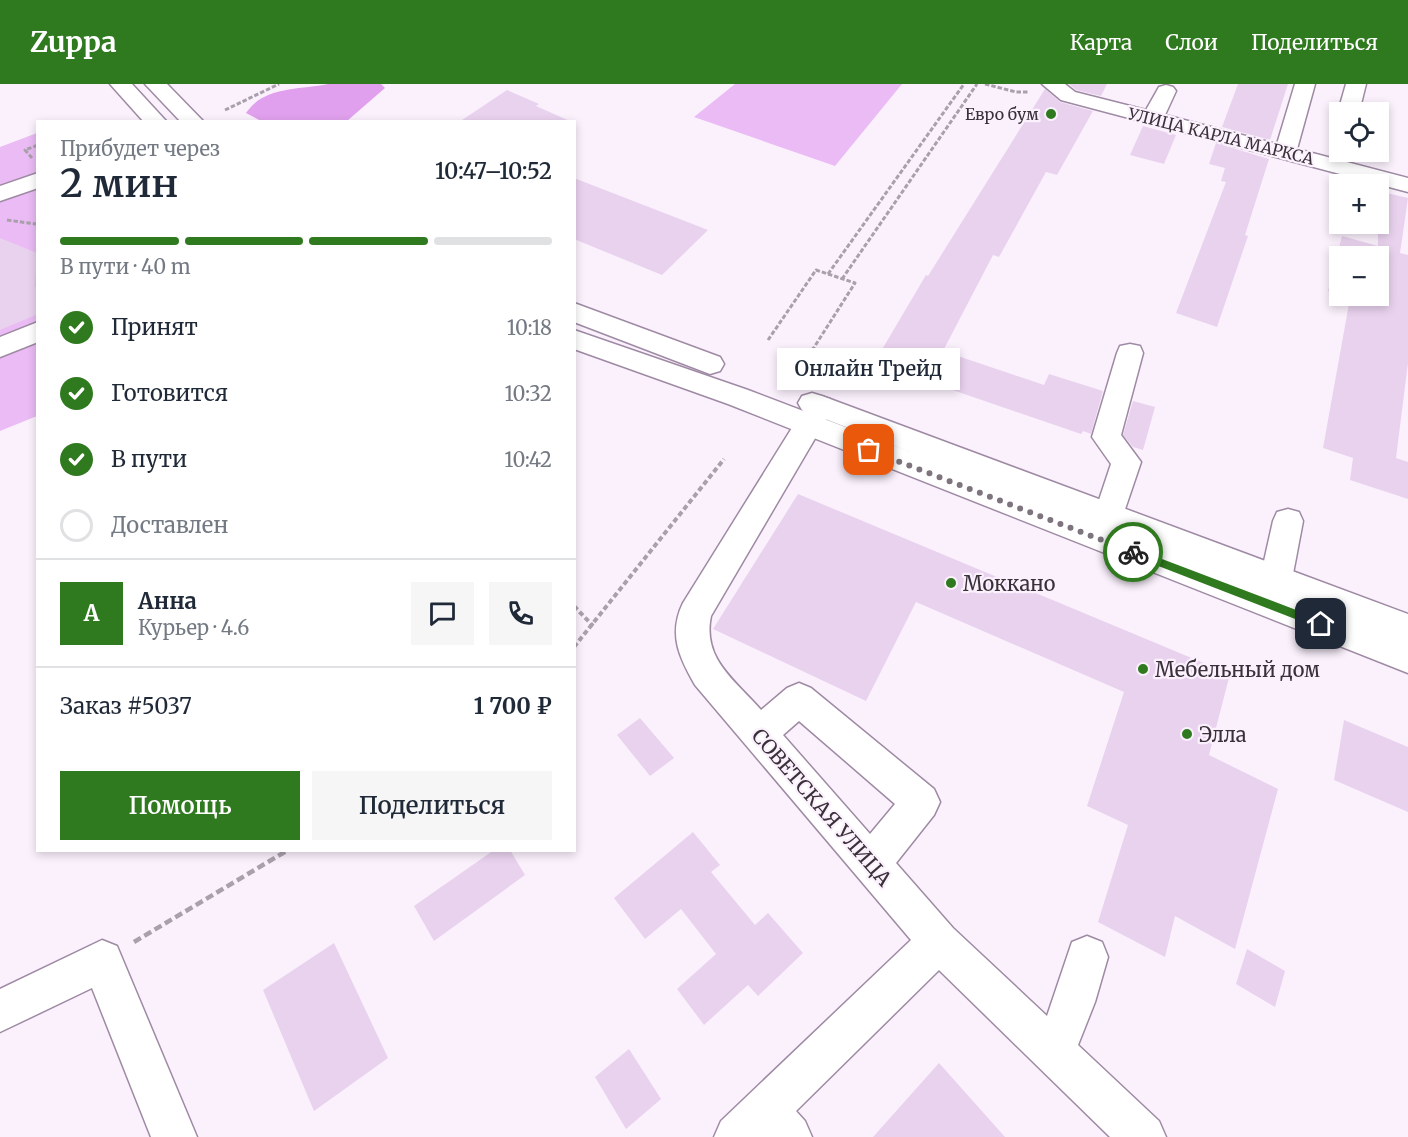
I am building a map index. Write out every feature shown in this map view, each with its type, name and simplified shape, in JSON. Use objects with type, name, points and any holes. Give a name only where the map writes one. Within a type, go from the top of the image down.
[{"type":"main road","points":[[120,84],[155,120]]},
{"type":"main road","points":[[154,84],[192,120]]},
{"type":"main road","points":[[1286,153],[1305,84]]},
{"type":"main road","points":[[1352,102],[1356,84]]},
{"type":"main road","name":"УЛИЦА КАРЛА МАРКСА","points":[[1060,89],[1152,119],[1286,153],[1329,158]]},
{"type":"main road","points":[[1152,119],[1166,91]]},
{"type":"main road","name":"УЛИЦА КАРЛА МАРКСА","points":[[1346,162],[1408,184]]},
{"type":"main road","points":[[0,194],[36,181]]},
{"type":"main road","points":[[576,313],[814,415],[1408,658]]},
{"type":"main road","points":[[0,348],[36,332]]},
{"type":"main road","points":[[576,340],[814,415],[1109,515],[1408,629]]},
{"type":"main road","points":[[1109,515],[1126,462],[1106,437],[1130,353]]},
{"type":"main road","name":"СОВЕТСКАЯ УЛИЦА","points":[[814,415],[695,613],[690,633],[695,653],[707,674],[939,942],[1143,1137]]},
{"type":"main road","points":[[1276,579],[1288,521]]},
{"type":"main road","points":[[759,734],[800,699],[921,802],[871,863]]},
{"type":"main road","points":[[764,1128],[939,942]]},
{"type":"main road","points":[[1054,1050],[1074,1002],[1087,957]]},
{"type":"main road","points":[[0,1011],[102,961],[174,1137]]},
{"type":"path","points":[[225,110],[279,84]]},
{"type":"path","points":[[828,274],[964,84]]},
{"type":"path","points":[[842,279],[977,84]]},
{"type":"path","points":[[985,84],[1016,92],[1060,89]]},
{"type":"path","points":[[0,218],[36,224]]},
{"type":"path","points":[[768,340],[816,270],[855,283],[811,352]]},
{"type":"path","points":[[576,645],[724,459]]},
{"type":"path","points":[[576,608],[592,626]]},
{"type":"path","points":[[102,961],[285,852]]},
{"type":"shaded area","points":[[328,84],[381,84],[385,88],[348,120],[259,120],[246,113],[262,98],[294,89]]},
{"type":"shaded area","points":[[735,84],[902,84],[835,166],[694,117]]},
{"type":"shaded area","points":[[36,133],[36,416],[0,431],[0,147]]},
{"type":"building","points":[[1069,84],[1107,84],[1101,96],[1076,90]]},
{"type":"building","points":[[1238,84],[1288,84],[1270,140],[1222,127]]},
{"type":"building","points":[[1045,89],[1060,102],[1093,111],[1057,175],[1046,172],[999,257],[993,255],[943,351],[1044,385],[1049,374],[1103,391],[1091,434],[1083,431],[1081,434],[874,363],[926,275],[928,276]]},
{"type":"building","points":[[507,90],[568,120],[462,120]]},
{"type":"building","points":[[1143,126],[1176,135],[1164,164],[1130,155]]},
{"type":"building","points":[[1216,143],[1269,159],[1245,235],[1248,236],[1217,327],[1176,313],[1226,182],[1221,181],[1225,168],[1209,164]]},
{"type":"building","points":[[576,179],[708,230],[662,275],[576,240]]},
{"type":"building","points":[[1389,194],[1408,198],[1400,253],[1408,255],[1408,363],[1396,458],[1408,462],[1408,499],[1350,480],[1353,458],[1323,448],[1349,306],[1389,306],[1389,246],[1378,246],[1378,234],[1389,234]]},
{"type":"building","points":[[1342,236],[1378,246],[1339,246]]},
{"type":"building","points":[[0,238],[36,253],[36,315],[0,330]]},
{"type":"building","points":[[1133,401],[1155,407],[1143,450],[1133,447],[1123,435]]},
{"type":"building","name":"Мебельный дом","points":[[798,494],[1230,674],[1209,755],[1278,789],[1235,949],[1175,916],[1165,957],[1098,922],[1128,825],[1087,806],[1124,692],[916,602],[866,701],[713,629]]},
{"type":"building","points":[[640,718],[674,758],[650,776],[617,735]]},
{"type":"building","points":[[1344,720],[1408,747],[1408,812],[1334,780]]},
{"type":"building","points":[[693,832],[720,865],[711,872],[755,925],[768,913],[803,953],[758,996],[748,985],[704,1025],[677,989],[716,954],[681,909],[645,939],[614,898]]},
{"type":"building","points":[[491,852],[511,852],[525,875],[434,941],[414,906]]},
{"type":"building","points":[[334,943],[388,1058],[314,1111],[263,990]]},
{"type":"building","points":[[1247,949],[1285,971],[1275,1007],[1236,984]]},
{"type":"building","points":[[629,1049],[661,1099],[626,1129],[595,1077]]},
{"type":"building","points":[[939,1063],[1005,1137],[873,1137]]},
{"type":"way so far","points":[[869,450],[1133,552]]},
{"type":"place","name":"Евро бум","points":[[1051,114]]},
{"type":"place","name":"Онлайн Трейд","points":[[869,450]]},
{"type":"place","name":"Моккано","points":[[951,583]]},
{"type":"place","name":"Мебельный дом","points":[[1143,669]]},
{"type":"place","name":"Элла","points":[[1187,734]]},
{"type":"route","points":[[1133,552],[1321,624]]}]
